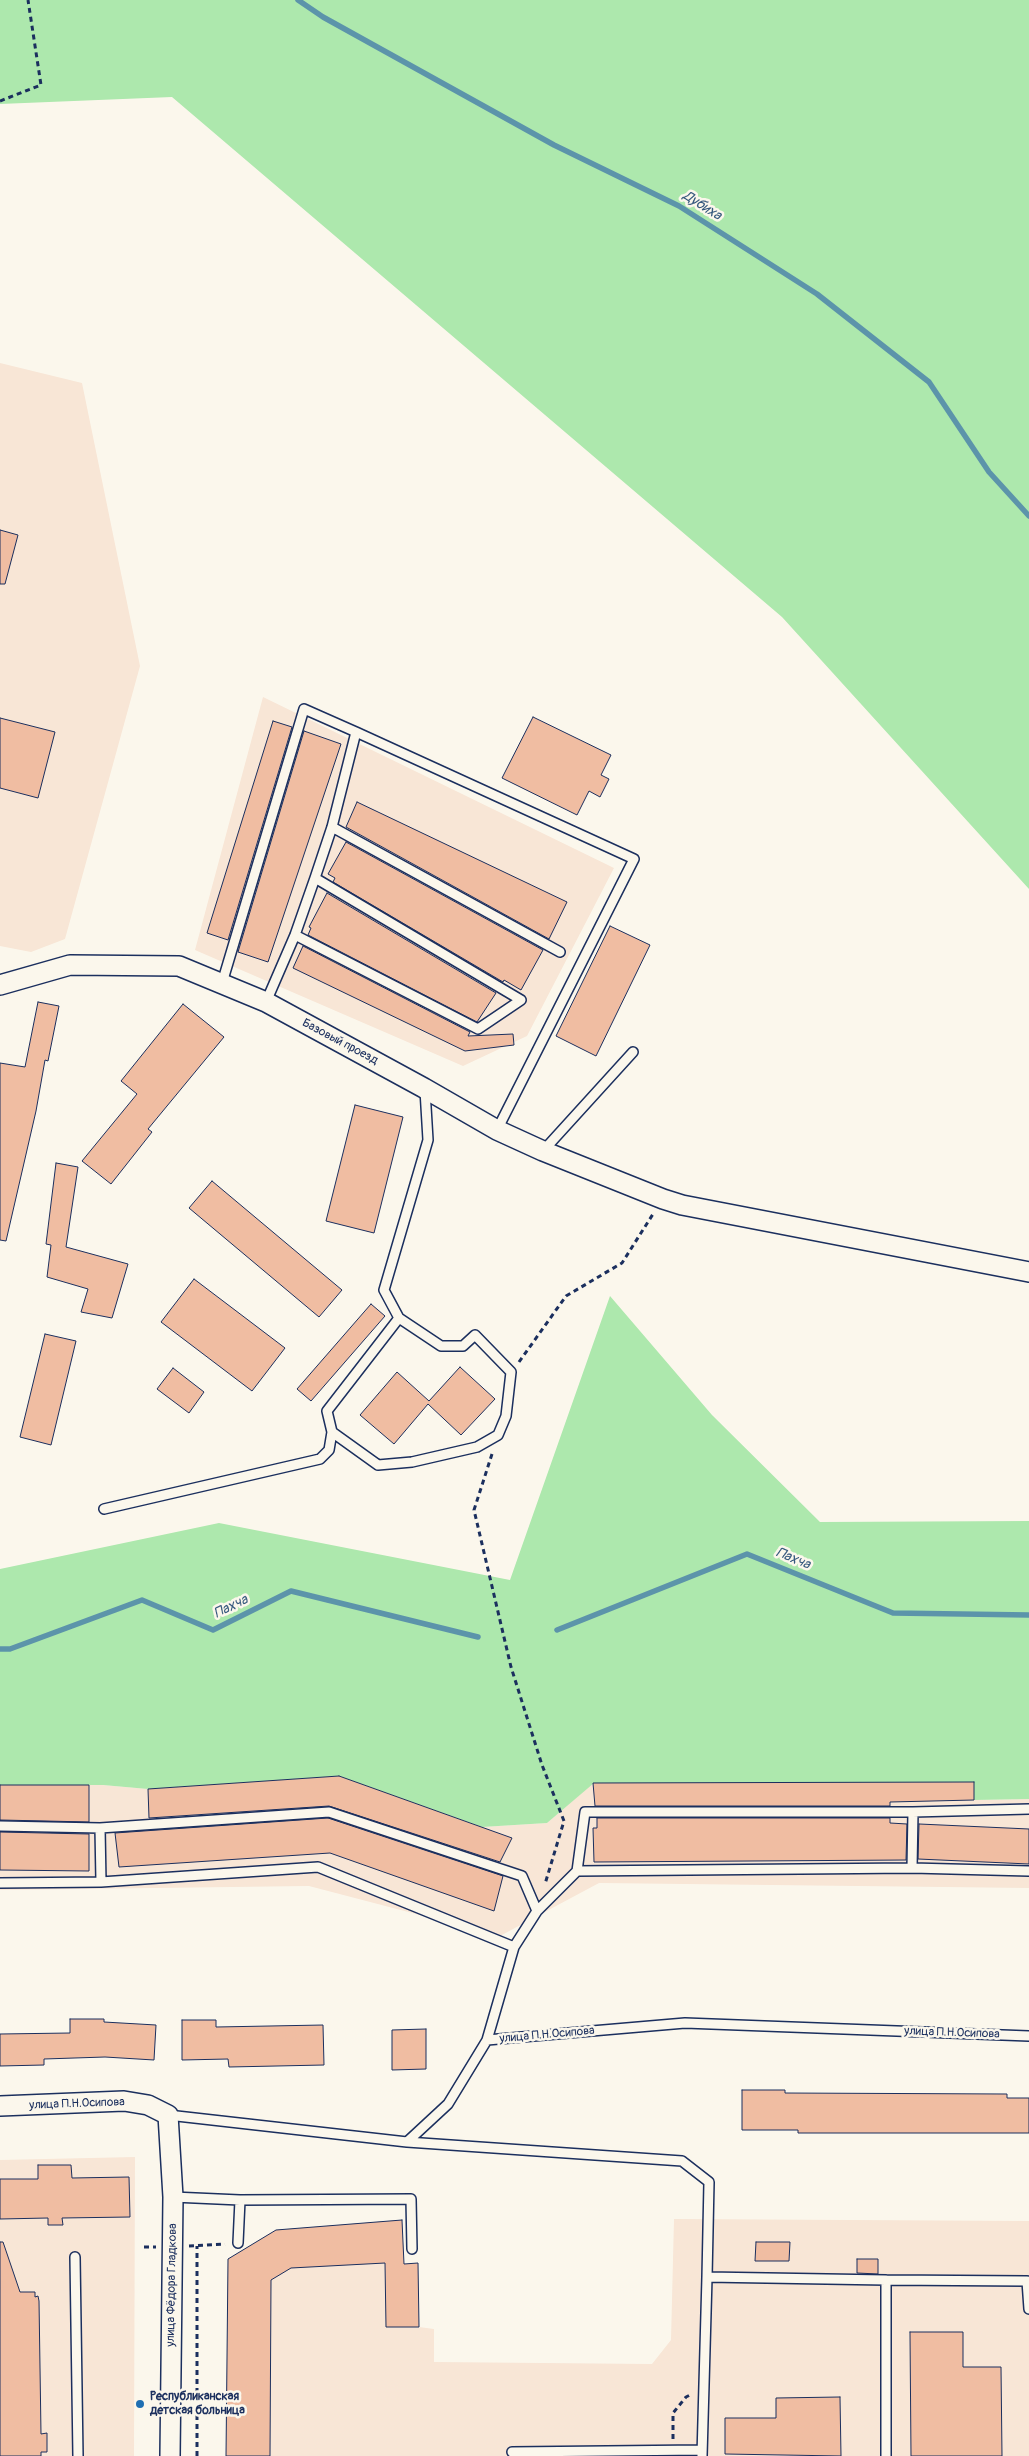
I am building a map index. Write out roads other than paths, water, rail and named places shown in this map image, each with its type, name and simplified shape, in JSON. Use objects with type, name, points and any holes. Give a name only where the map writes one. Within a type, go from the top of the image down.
[{"type":"street","name":"Базовый проезд","points":[[0,985],[70,965],[179,966],[266,1002],[497,1130],[543,1152],[663,1199],[682,1205],[1029,1272]]},
{"type":"street","name":"улица П.Н.Осипова","points":[[0,2106],[124,2101],[148,2105],[168,2115]]},
{"type":"street","name":"улица Фёдора Гладкова","points":[[168,2115],[173,2197],[170,2456]]},
{"type":"lane","points":[[222,983],[304,710],[634,859],[497,1130]]},
{"type":"lane","points":[[266,1002],[295,935],[332,827],[356,732]]},
{"type":"lane","points":[[332,827],[560,952]]},
{"type":"lane","points":[[295,935],[478,1029],[521,1000],[315,878]]},
{"type":"lane","points":[[543,1152],[633,1052]]},
{"type":"lane","points":[[332,1432],[378,1465],[412,1462],[477,1447],[498,1435],[506,1416],[512,1372],[475,1335],[463,1346],[441,1346],[399,1318],[384,1290],[428,1140],[424,1088]]},
{"type":"lane","points":[[104,1509],[320,1459],[329,1450],[332,1432],[327,1411],[399,1318]]},
{"type":"lane","points":[[487,2040],[514,1947],[537,1911],[577,1871],[585,1812],[912,1812],[1029,1809]]},
{"type":"lane","points":[[0,1826],[100,1828],[329,1812],[522,1876],[537,1911]]},
{"type":"lane","points":[[912,1812],[912,1868]]},
{"type":"lane","points":[[100,1828],[101,1882]]},
{"type":"lane","points":[[0,1883],[101,1882],[318,1867],[514,1947]]},
{"type":"lane","points":[[577,1871],[912,1868],[1029,1871]]},
{"type":"lane","name":"улица П.Н.Осипова","points":[[168,2115],[408,2142],[448,2104],[487,2040],[685,2022],[1029,2036]]},
{"type":"lane","points":[[408,2142],[682,2161],[709,2182],[702,2453],[673,2449],[512,2452]]},
{"type":"lane","points":[[173,2197],[240,2200],[411,2199],[412,2249]]},
{"type":"lane","points":[[238,2243],[240,2200]]},
{"type":"lane","points":[[75,2257],[78,2456]]},
{"type":"lane","points":[[707,2277],[1027,2280],[1029,2309]]},
{"type":"lane","points":[[886,2280],[886,2456]]},
{"type":"waterway","name":"Дубиха","points":[[298,0],[323,17],[554,145],[679,206],[817,294],[929,382],[989,472],[1029,516]]},
{"type":"waterway","name":"Пахча","points":[[557,1630],[747,1554],[893,1613],[1029,1615]]},
{"type":"waterway","name":"Пахча","points":[[0,1649],[10,1649],[142,1600],[213,1630],[291,1591],[478,1637]]},
{"type":"place","name":"Республиканская детская больница","points":[[140,2404]]}]
